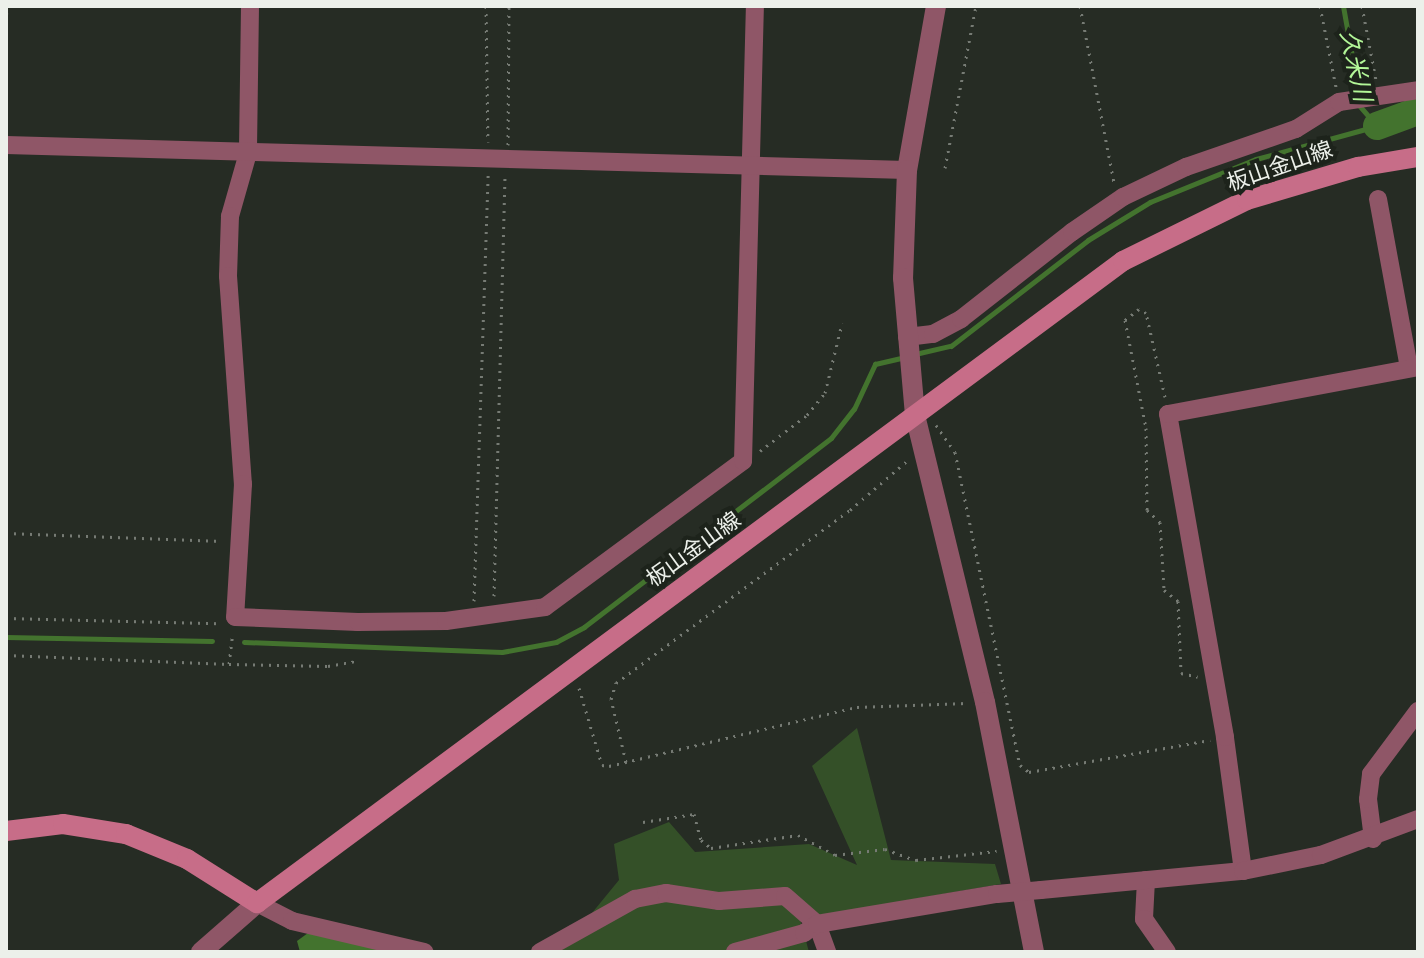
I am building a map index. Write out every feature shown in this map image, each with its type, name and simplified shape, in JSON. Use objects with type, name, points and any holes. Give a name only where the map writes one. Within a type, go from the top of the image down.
[{"type":"main road","name":"板山金山線","points":[[257,903],[1123,261],[1247,200],[1358,167],[1418,157]]},
{"type":"main road","points":[[6,831],[63,824],[126,834],[187,859],[257,903]]},
{"type":"street","points":[[250,6],[248,153],[230,216],[228,276],[243,471],[234,620],[373,622],[521,614],[557,601],[743,461],[755,6]]},
{"type":"street","points":[[936,6],[907,170],[903,278],[915,415],[985,702],[1034,952]]},
{"type":"street","points":[[907,337],[933,334],[961,319],[1123,197],[1186,167],[1296,129],[1344,101],[1418,90]]},
{"type":"street","points":[[6,145],[907,170]]},
{"type":"street","points":[[1243,871],[1225,737],[1168,414],[1414,368],[1378,199]]},
{"type":"street","points":[[1373,839],[1368,782],[1418,711]]},
{"type":"street","points":[[735,952],[804,933],[817,924],[997,894],[1243,871],[1373,839],[1418,819]]},
{"type":"street","points":[[1146,880],[1144,919],[1167,952]]},
{"type":"street","points":[[540,952],[654,893],[719,901],[785,896],[817,924],[827,952]]},
{"type":"street","points":[[201,952],[257,903],[292,921],[424,952]]},
{"type":"path","points":[[6,30],[7,6]]},
{"type":"path","points":[[484,616],[497,159],[486,6]]},
{"type":"path","points":[[484,616],[497,159],[509,6]]},
{"type":"path","points":[[945,168],[976,6]]},
{"type":"path","points":[[1080,6],[1114,182],[1123,197]]},
{"type":"path","points":[[1320,6],[1344,101]]},
{"type":"path","points":[[1362,6],[1376,96]]},
{"type":"path","points":[[1168,414],[1146,313],[1139,309],[1125,320],[1146,428],[1147,510],[1160,522],[1164,590],[1178,601],[1181,673],[1190,679],[1214,674]]},
{"type":"path","points":[[743,461],[807,415],[825,393],[842,323]]},
{"type":"path","points":[[936,425],[955,452],[1020,765],[1029,772],[1225,737]]},
{"type":"path","points":[[626,762],[611,699],[616,683],[850,510],[923,447]]},
{"type":"path","points":[[6,533],[239,542]]},
{"type":"path","points":[[6,618],[234,620],[229,664]]},
{"type":"path","points":[[6,655],[328,666],[356,661]]},
{"type":"path","points":[[573,669],[602,765],[857,707],[985,702]]},
{"type":"path","points":[[643,822],[694,814],[701,840],[711,848],[798,835],[841,855],[885,849],[923,860],[1014,849]]},
{"type":"shaded area","points":[[857,728],[891,860],[995,864],[1001,884],[800,919],[809,952],[560,952],[619,880],[614,844],[669,822],[695,852],[809,844],[857,865],[812,766]]},
{"type":"shaded area","points":[[308,933],[376,947],[377,952],[300,952],[297,941]]},
{"type":"waterway","name":"久米川","points":[[1343,6],[1359,96]]},
{"type":"waterway","points":[[915,354],[951,346],[1088,240],[1150,202],[1256,159],[1377,126],[1359,105]]},
{"type":"waterway","name":"久米川","points":[[1377,126],[1418,111]]},
{"type":"waterway","points":[[244,642],[502,652],[556,642],[584,627],[831,438],[854,409],[875,364],[905,357]]},
{"type":"waterway","points":[[6,637],[212,641]]}]
